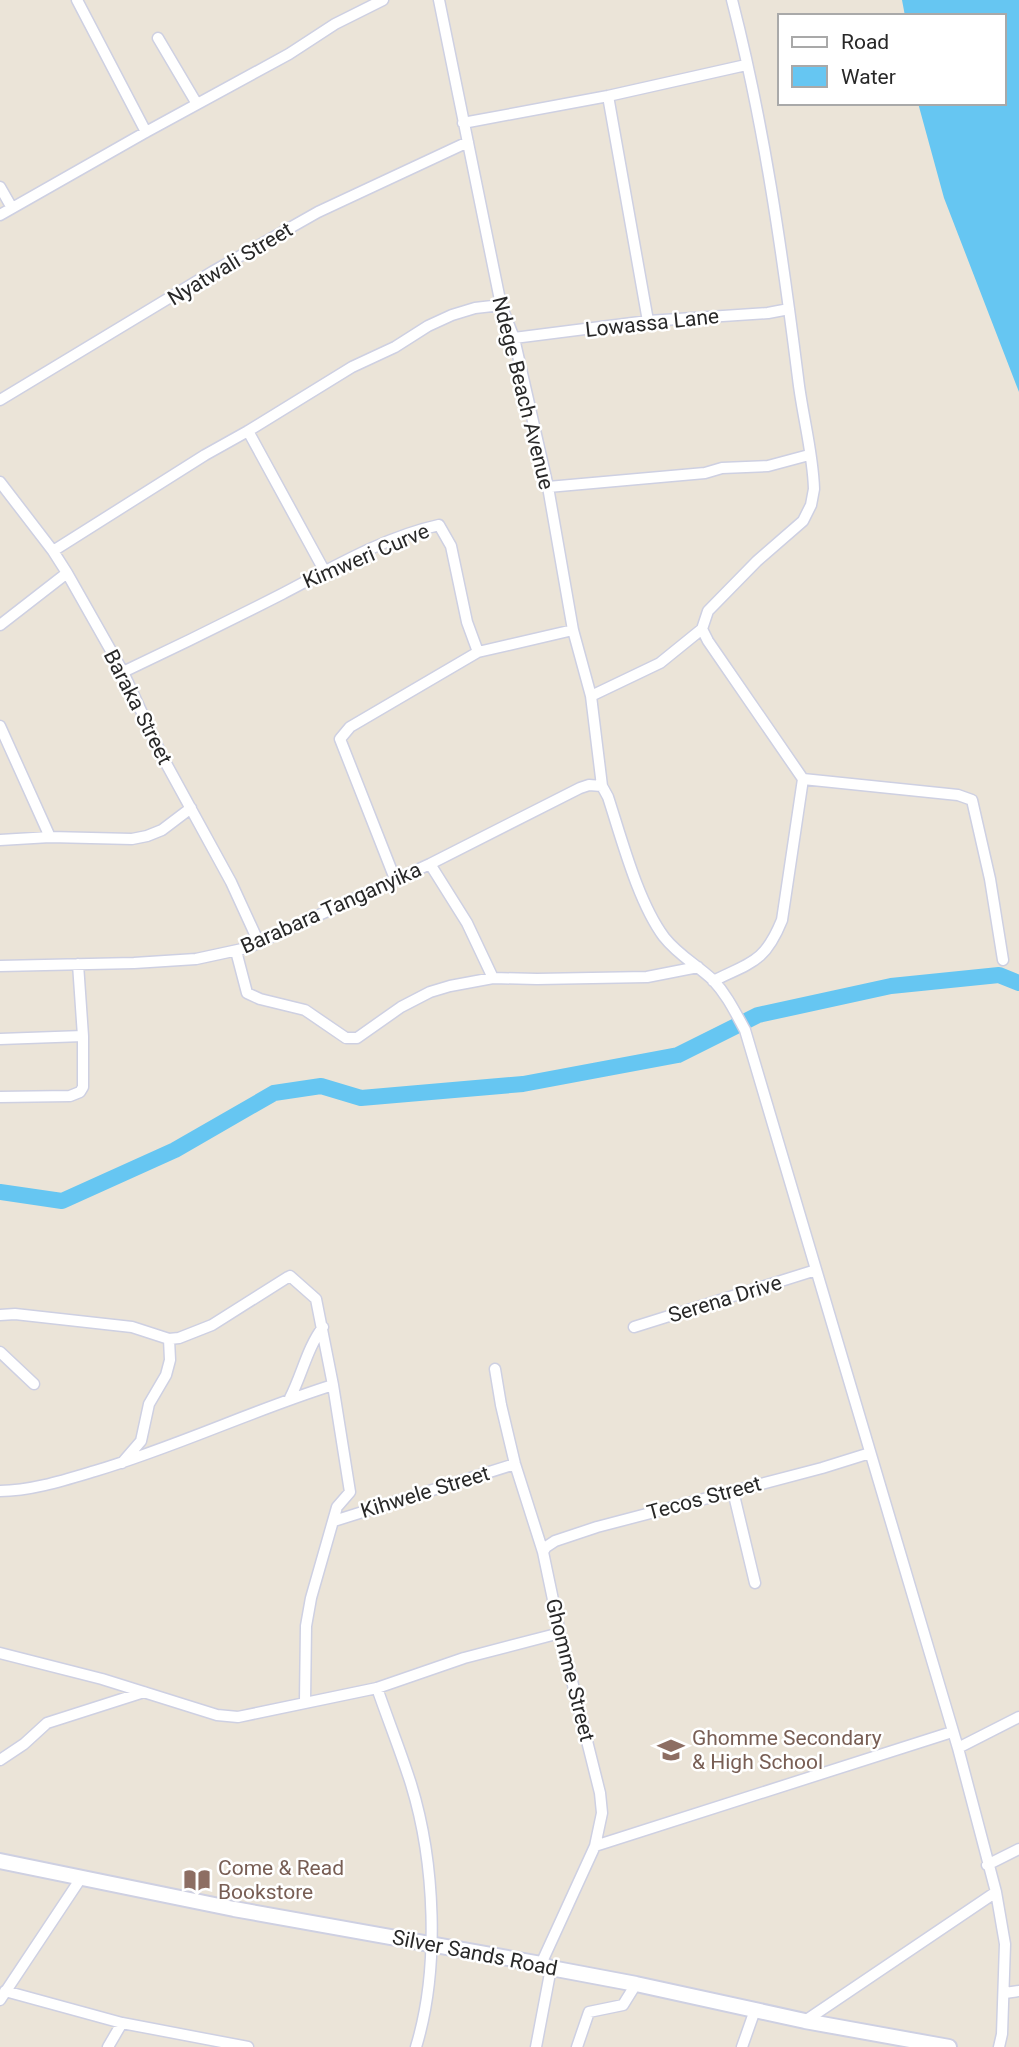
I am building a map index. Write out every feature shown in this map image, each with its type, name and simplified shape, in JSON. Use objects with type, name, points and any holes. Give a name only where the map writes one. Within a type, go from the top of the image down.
[{"type":"street","points":[[77,0],[146,132]]},
{"type":"street","points":[[0,215],[296,50],[335,24],[383,0]]},
{"type":"street","name":"Ndege Beach Avenue","points":[[439,0],[501,305],[514,338],[548,487],[573,629],[591,696],[602,786],[648,909],[664,937],[678,953],[698,967],[727,996],[745,1030],[958,1748],[996,1892],[1005,1944],[1005,1993],[999,2047]]},
{"type":"street","points":[[591,696],[660,663],[702,629],[708,611],[757,561],[803,521],[811,505],[814,489],[769,176],[758,111],[732,0]]},
{"type":"street","points":[[158,38],[197,104]]},
{"type":"street","points":[[463,123],[608,96],[746,65]]},
{"type":"street","points":[[608,96],[648,321]]},
{"type":"street","name":"Nyatwali Street","points":[[0,400],[212,272],[318,212],[358,191],[468,142]]},
{"type":"street","points":[[0,187],[12,208]]},
{"type":"street","points":[[53,551],[205,455],[428,326],[475,308],[501,305]]},
{"type":"street","name":"Lowassa Lane","points":[[514,338],[648,321],[768,313],[789,309]]},
{"type":"street","points":[[248,431],[325,572]]},
{"type":"street","points":[[548,487],[705,473],[722,468],[768,466],[809,455]]},
{"type":"street","name":"Baraka Street","points":[[0,482],[67,573],[122,672],[162,755],[231,882],[259,943]]},
{"type":"street","name":"Kimweri Curve","points":[[122,672],[415,530],[439,525],[452,546],[467,622],[478,652]]},
{"type":"street","points":[[0,625],[67,573]]},
{"type":"street","points":[[395,879],[340,739],[350,727],[478,652],[573,629]]},
{"type":"street","points":[[702,629],[803,779],[782,920],[774,939],[769,949],[756,960],[713,981]]},
{"type":"street","points":[[0,726],[50,836]]},
{"type":"street","points":[[803,779],[958,795],[972,800],[990,879],[1003,960]]},
{"type":"street","name":"Barabara Tanganyika","points":[[0,966],[196,959],[236,951],[259,943],[430,864],[580,788],[602,786]]},
{"type":"street","points":[[0,840],[50,836],[132,839],[162,830],[191,808]]},
{"type":"street","points":[[430,864],[467,923],[493,978]]},
{"type":"street","points":[[236,951],[247,993],[260,999],[305,1010],[346,1038],[357,1038],[401,1007],[430,992],[493,978],[647,976],[698,967]]},
{"type":"street","points":[[0,1097],[70,1096],[80,1092],[85,1080],[78,964]]},
{"type":"street","points":[[0,1039],[83,1036]]},
{"type":"street","name":"Serena Drive","points":[[634,1327],[817,1270]]},
{"type":"street","points":[[0,1315],[15,1314],[132,1327],[169,1339],[179,1338],[212,1325],[289,1276],[316,1299],[334,1385],[350,1492],[337,1507],[311,1598],[306,1626],[305,1701]]},
{"type":"street","points":[[290,1398],[302,1376],[316,1337],[323,1327]]},
{"type":"street","points":[[121,1463],[141,1441],[149,1405],[166,1375],[170,1360],[169,1339]]},
{"type":"street","points":[[0,1352],[34,1384]]},
{"type":"street","name":"Ghomme Street","points":[[495,1368],[516,1464],[543,1552],[600,1793],[602,1813],[595,1846],[546,1966],[536,2047]]},
{"type":"street","points":[[0,1491],[14,1491],[50,1483],[121,1463],[290,1398],[334,1385]]},
{"type":"street","name":"Tecos Street","points":[[543,1552],[555,1541],[586,1531],[870,1453]]},
{"type":"street","name":"Kihwele Street","points":[[334,1521],[516,1464]]},
{"type":"street","points":[[733,1491],[755,1583]]},
{"type":"street","points":[[0,1653],[227,1717],[377,1688],[464,1658],[560,1633]]},
{"type":"street","points":[[377,1688],[411,1786],[425,1843],[433,1944],[425,2008],[416,2047]]},
{"type":"street","points":[[0,1760],[24,1744],[47,1723],[145,1692]]},
{"type":"street","points":[[958,1748],[1019,1717]]},
{"type":"street","points":[[595,1846],[953,1732]]},
{"type":"street","points":[[987,1865],[1019,1849]]},
{"type":"street","name":"Silver Sands Road","points":[[0,1861],[246,1911],[546,1966],[804,2021],[949,2047]]},
{"type":"street","points":[[81,1878],[2,1996],[217,2044],[248,2047]]},
{"type":"street","points":[[804,2021],[996,1892]]},
{"type":"street","points":[[577,2047],[589,2012],[623,2005],[636,1984]]},
{"type":"street","points":[[1005,1993],[1019,1991]]},
{"type":"street","points":[[742,2047],[755,2010]]},
{"type":"street","points":[[108,2047],[122,2023]]},
{"type":"water","points":[[902,0],[1019,0],[1019,392],[944,198],[919,105],[1005,105],[1005,14],[905,14]]},
{"type":"waterway","points":[[0,1192],[62,1201],[175,1150],[274,1093],[321,1086],[361,1098],[523,1084],[678,1055],[758,1015],[891,986],[999,975],[1019,983]]},
{"type":"place","name":"Ghomme Secondary & High School","points":[[671,1750]]},
{"type":"place","name":"Come & Read Bookstore","points":[[197,1880]]}]
